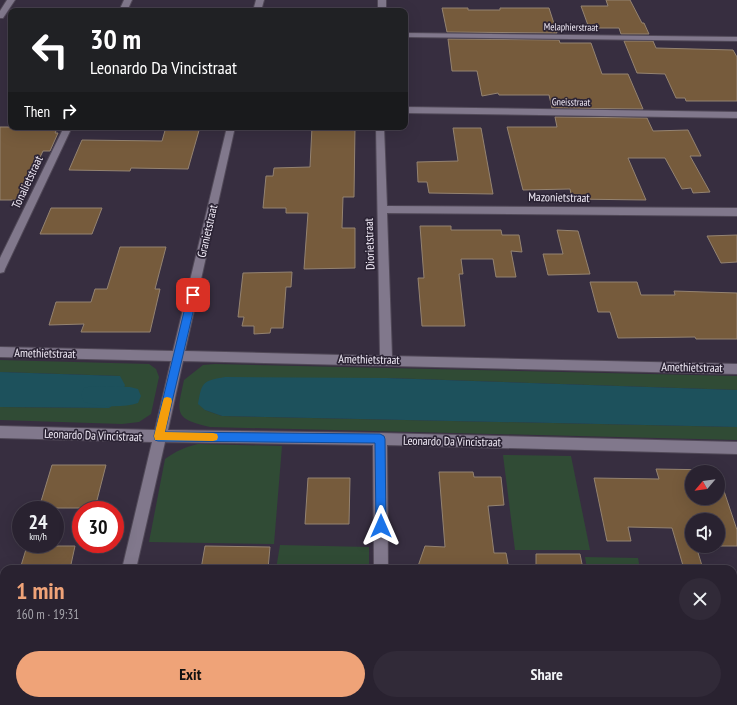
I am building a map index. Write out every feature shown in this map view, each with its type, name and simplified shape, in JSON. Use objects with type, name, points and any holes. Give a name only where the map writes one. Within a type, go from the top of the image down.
[{"type":"street","points":[[0,16],[11,0]]},
{"type":"street","name":"Melaphierstraat","points":[[408,35],[737,39]]},
{"type":"street","name":"Gneisstraat","points":[[408,110],[737,115]]},
{"type":"street","name":"Tonalietstraat","points":[[0,269],[67,130]]},
{"type":"street","name":"Granietstraat","points":[[130,565],[158,436],[179,356],[230,130]]},
{"type":"street","name":"Diorietstraat","points":[[380,130],[386,360]]},
{"type":"street","name":"Mazonietstraat","points":[[381,209],[737,212]]},
{"type":"street","name":"Amethietstraat","points":[[0,352],[737,369]]},
{"type":"street","name":"Leonardo Da Vincistraat","points":[[0,432],[380,439],[737,448]]},
{"type":"street","points":[[380,439],[381,565]]},
{"type":"shaded area","points":[[0,360],[149,364],[156,369],[159,377],[151,414],[139,422],[122,424],[0,420],[0,407],[109,408],[120,376],[0,372]]},
{"type":"shaded area","points":[[215,364],[737,376],[737,390],[387,378],[205,410],[222,416],[737,427],[737,440],[210,427],[189,421],[180,413],[179,407],[184,380],[203,365]]},
{"type":"shaded area","points":[[0,372],[120,376],[125,385],[120,400],[109,408],[0,407]]},
{"type":"shaded area","points":[[225,377],[387,378],[737,390],[737,427],[222,416],[205,410],[198,404],[202,386],[205,383]]},
{"type":"shaded area","points":[[198,444],[282,446],[274,544],[149,542],[165,459],[189,446]]},
{"type":"shaded area","points":[[503,455],[571,456],[590,550],[515,550]]},
{"type":"shaded area","points":[[280,545],[369,547],[369,565],[277,565]]},
{"type":"shaded area","points":[[585,557],[638,558],[639,565],[586,565]]},
{"type":"building","points":[[606,0],[630,0],[649,34],[621,34],[619,28],[589,28],[581,6],[608,6]]},
{"type":"building","points":[[442,8],[500,10],[500,8],[549,8],[557,33],[447,32]]},
{"type":"building","points":[[448,39],[559,40],[560,43],[591,43],[602,74],[628,74],[643,109],[552,108],[549,95],[499,95],[498,93],[482,96],[477,71],[452,71]]},
{"type":"building","points":[[624,41],[653,41],[656,48],[733,50],[737,57],[737,101],[686,101],[685,98],[676,98],[665,74],[637,73]]},
{"type":"building","points":[[555,117],[647,118],[653,131],[688,130],[701,156],[690,156],[710,192],[693,193],[691,188],[682,189],[665,158],[628,158],[646,200],[572,199],[570,189],[523,190],[507,127],[557,127]]},
{"type":"building","points":[[0,127],[8,127],[8,130],[56,130],[55,133],[58,133],[50,151],[43,151],[19,200],[0,200]]},
{"type":"building","points":[[453,128],[481,128],[493,194],[429,193],[427,182],[418,182],[417,162],[458,161]]},
{"type":"building","points":[[165,130],[199,130],[188,169],[131,168],[130,171],[69,170],[82,140],[162,141]]},
{"type":"building","points":[[312,130],[355,130],[354,197],[343,197],[342,228],[355,228],[355,268],[304,269],[308,213],[286,213],[286,208],[263,208],[266,176],[273,176],[274,168],[310,167]]},
{"type":"building","points":[[51,208],[102,208],[92,234],[40,234]]},
{"type":"building","points":[[420,226],[451,226],[451,230],[501,230],[502,235],[519,235],[522,252],[511,251],[516,277],[496,277],[493,259],[461,259],[463,274],[459,274],[465,326],[422,326],[418,278],[424,278]]},
{"type":"building","points":[[557,230],[578,231],[590,274],[548,275],[543,254],[563,254]]},
{"type":"building","points":[[737,235],[737,262],[721,263],[707,236]]},
{"type":"building","points":[[120,247],[166,247],[155,289],[160,289],[150,332],[81,332],[84,324],[49,325],[56,302],[91,302],[95,289],[107,289]]},
{"type":"building","points":[[292,272],[291,287],[286,287],[283,328],[271,328],[270,333],[254,334],[254,326],[242,326],[244,317],[238,317],[243,273]]},
{"type":"building","points":[[590,282],[637,282],[641,295],[675,295],[674,291],[737,293],[737,339],[696,339],[695,337],[618,338],[610,312],[598,312]]},
{"type":"building","points":[[52,465],[106,465],[97,501],[72,501],[72,508],[64,508],[64,501],[41,501]]},
{"type":"building","points":[[656,469],[685,469],[685,505],[725,505],[725,494],[737,530],[737,546],[725,546],[725,513],[685,513],[685,553],[698,553],[702,565],[683,565],[672,528],[628,527],[631,541],[607,541],[594,478],[659,479]]},
{"type":"building","points":[[439,472],[473,472],[474,477],[501,477],[504,505],[488,506],[494,553],[506,553],[508,565],[418,565],[425,546],[445,547]]},
{"type":"building","points":[[308,478],[350,478],[349,524],[305,524]]},
{"type":"building","points":[[64,546],[72,546],[72,553],[73,553],[71,565],[21,565],[25,553],[64,553]]},
{"type":"building","points":[[205,546],[270,547],[268,565],[202,565]]},
{"type":"building","points":[[536,554],[580,554],[582,565],[536,565]]},
{"type":"waterway","points":[[92,395],[130,396]]},
{"type":"slow traffic","points":[[167,401],[158,436],[213,437]]},
{"type":"route","points":[[193,295],[158,436],[380,439],[381,526]]}]
